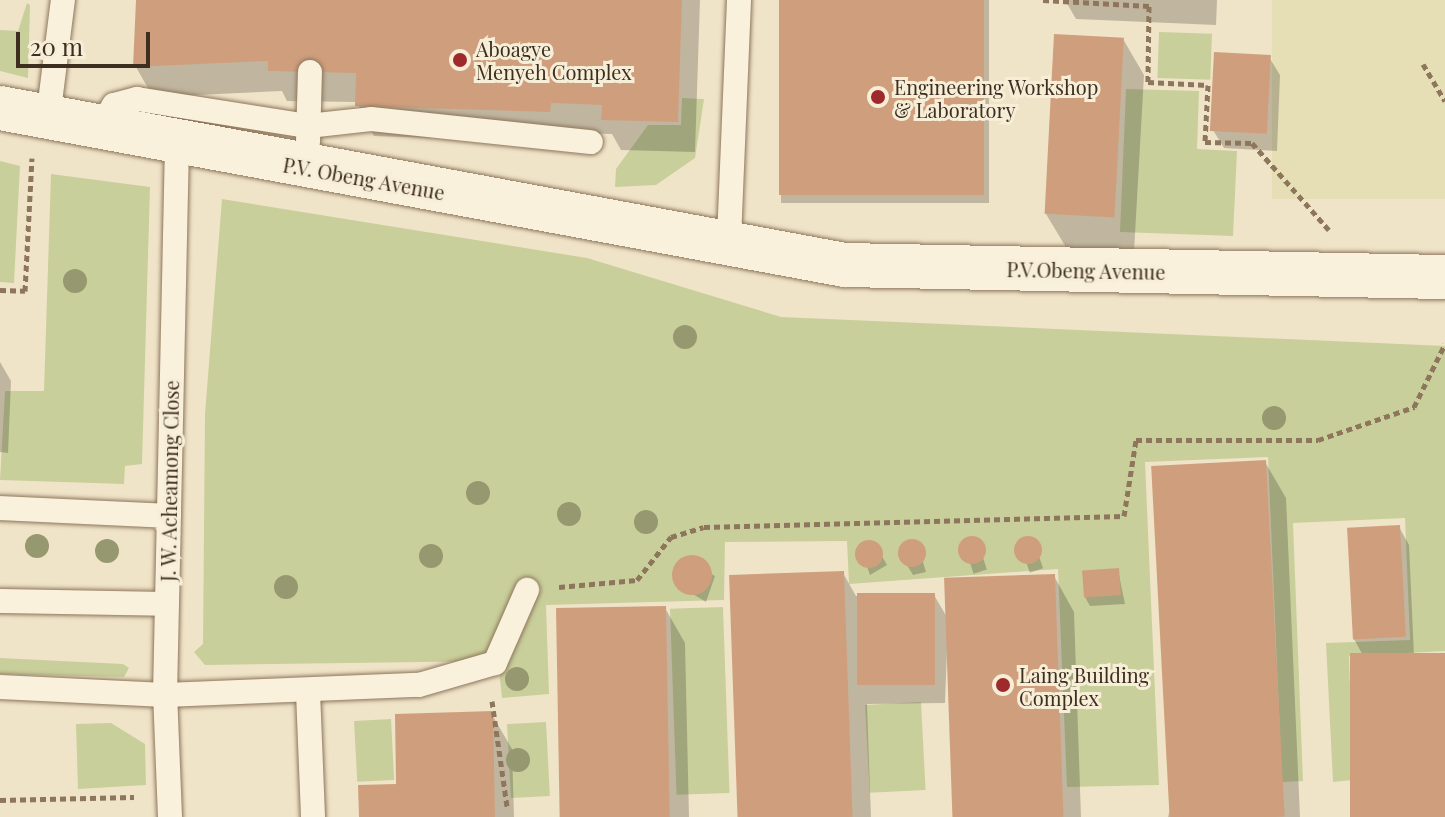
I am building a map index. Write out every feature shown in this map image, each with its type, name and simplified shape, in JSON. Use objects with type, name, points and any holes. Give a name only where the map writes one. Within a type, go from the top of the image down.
[{"type":"street","name":"P.V. Obeng Avenue","points":[[0,108],[40,137],[100,128],[307,169],[729,239]]},
{"type":"street","name":"P.V.Obeng Avenue","points":[[729,239],[845,265],[1445,277]]},
{"type":"lane","points":[[40,137],[63,0]]},
{"type":"lane","points":[[729,239],[739,0]]},
{"type":"lane","points":[[307,169],[310,72]]},
{"type":"lane","points":[[100,128],[114,105],[137,99],[308,126],[371,119],[591,142]]},
{"type":"lane","name":"J. W. Acheamong Close","points":[[168,807],[165,695],[177,144]]},
{"type":"lane","points":[[0,508],[169,516]]},
{"type":"lane","points":[[0,687],[165,695],[308,692],[419,685],[487,668],[500,658],[527,590]]},
{"type":"lane","points":[[0,601],[167,604]]},
{"type":"lane","points":[[308,692],[313,817]]},
{"type":"path","points":[[1043,0],[1149,6],[1148,82],[1208,85],[1205,142],[1252,143],[1365,275]]},
{"type":"path","points":[[1423,64],[1445,101]]},
{"type":"path","points":[[0,290],[25,291],[40,137]]},
{"type":"path","points":[[527,590],[637,580],[671,537],[704,527],[1124,516],[1136,440],[1318,440],[1414,407],[1445,344]]},
{"type":"path","points":[[487,668],[507,807]]},
{"type":"path","points":[[0,800],[168,807]]},
{"type":"shaded area","points":[[1272,0],[1445,0],[1445,199],[1272,199]]},
{"type":"green space","points":[[27,3],[30,5],[28,78],[0,71],[0,30],[18,31]]},
{"type":"green space","points":[[1159,32],[1212,34],[1210,80],[1157,78]]},
{"type":"green space","points":[[1126,89],[1199,91],[1197,149],[1237,151],[1233,236],[1120,232]]},
{"type":"green space","points":[[682,98],[704,99],[695,158],[656,185],[615,187],[616,169],[648,125],[681,125]]},
{"type":"green space","points":[[0,161],[20,166],[14,283],[0,282]]},
{"type":"green space","points":[[51,174],[150,187],[142,464],[125,466],[124,484],[0,480],[5,391],[44,391]]},
{"type":"green space","points":[[222,199],[587,258],[781,317],[1445,346],[1445,651],[1349,656],[1353,780],[1333,782],[1326,643],[1410,640],[1405,518],[1293,523],[1303,781],[1282,782],[1268,457],[1145,462],[1159,785],[1067,787],[1058,569],[849,584],[847,541],[725,542],[724,600],[546,605],[549,694],[502,698],[498,661],[205,665],[194,652],[203,644],[205,414]]},
{"type":"green space","points":[[723,607],[729,793],[677,795],[670,609]]},
{"type":"green space","points":[[0,658],[123,664],[129,668],[124,677],[0,674]]},
{"type":"green space","points":[[921,702],[926,790],[870,793],[865,705]]},
{"type":"green space","points":[[391,719],[394,780],[357,782],[354,721]]},
{"type":"green space","points":[[546,722],[550,796],[511,798],[507,724]]},
{"type":"green space","points":[[111,723],[145,744],[146,785],[78,789],[76,724]]},
{"type":"building","name":"Aboagye Menyeh Complex","points":[[136,0],[682,0],[678,122],[601,120],[602,105],[551,103],[550,112],[355,106],[356,73],[268,71],[268,61],[133,67]]},
{"type":"building","name":"Engineering Workshop & Laboratory","points":[[779,0],[984,0],[984,195],[779,195]]},
{"type":"building","points":[[1054,34],[1124,38],[1114,217],[1045,214]]},
{"type":"building","points":[[1214,52],[1271,55],[1267,134],[1210,131]]},
{"type":"building","points":[[1266,460],[1285,817],[1170,817],[1151,466]]},
{"type":"building","points":[[1400,525],[1406,637],[1353,640],[1347,528]]},
{"type":"building","points":[[972,536],[982,540],[986,550],[982,560],[972,564],[962,560],[958,550],[962,540]]},
{"type":"building","points":[[1028,536],[1038,540],[1042,550],[1038,560],[1028,564],[1018,560],[1014,550],[1018,540]]},
{"type":"building","points":[[912,539],[922,543],[926,553],[922,563],[912,567],[902,563],[898,553],[902,543]]},
{"type":"building","points":[[869,540],[879,544],[883,554],[879,564],[869,568],[859,564],[855,554],[859,544]]},
{"type":"building","points":[[692,555],[706,561],[712,575],[706,589],[692,595],[678,589],[672,575],[678,561]]},
{"type":"building","points":[[1119,568],[1121,595],[1084,598],[1082,571]]},
{"type":"building","points":[[844,571],[853,817],[738,817],[729,575]]},
{"type":"building","name":"Laing Building Complex","points":[[1055,574],[1063,817],[952,817],[944,578]]},
{"type":"building","points":[[857,593],[935,593],[935,685],[857,685]]},
{"type":"building","points":[[666,606],[670,817],[560,817],[556,608]]},
{"type":"building","points":[[1350,653],[1445,653],[1445,817],[1350,817]]},
{"type":"building","points":[[493,711],[495,817],[359,817],[358,785],[396,784],[395,714]]},
{"type":"place","name":"Aboagye Menyeh Complex","points":[[460,60]]},
{"type":"place","name":"Engineering Workshop & Laboratory","points":[[878,97]]},
{"type":"place","name":"Laing Building Complex","points":[[1003,685]]}]
